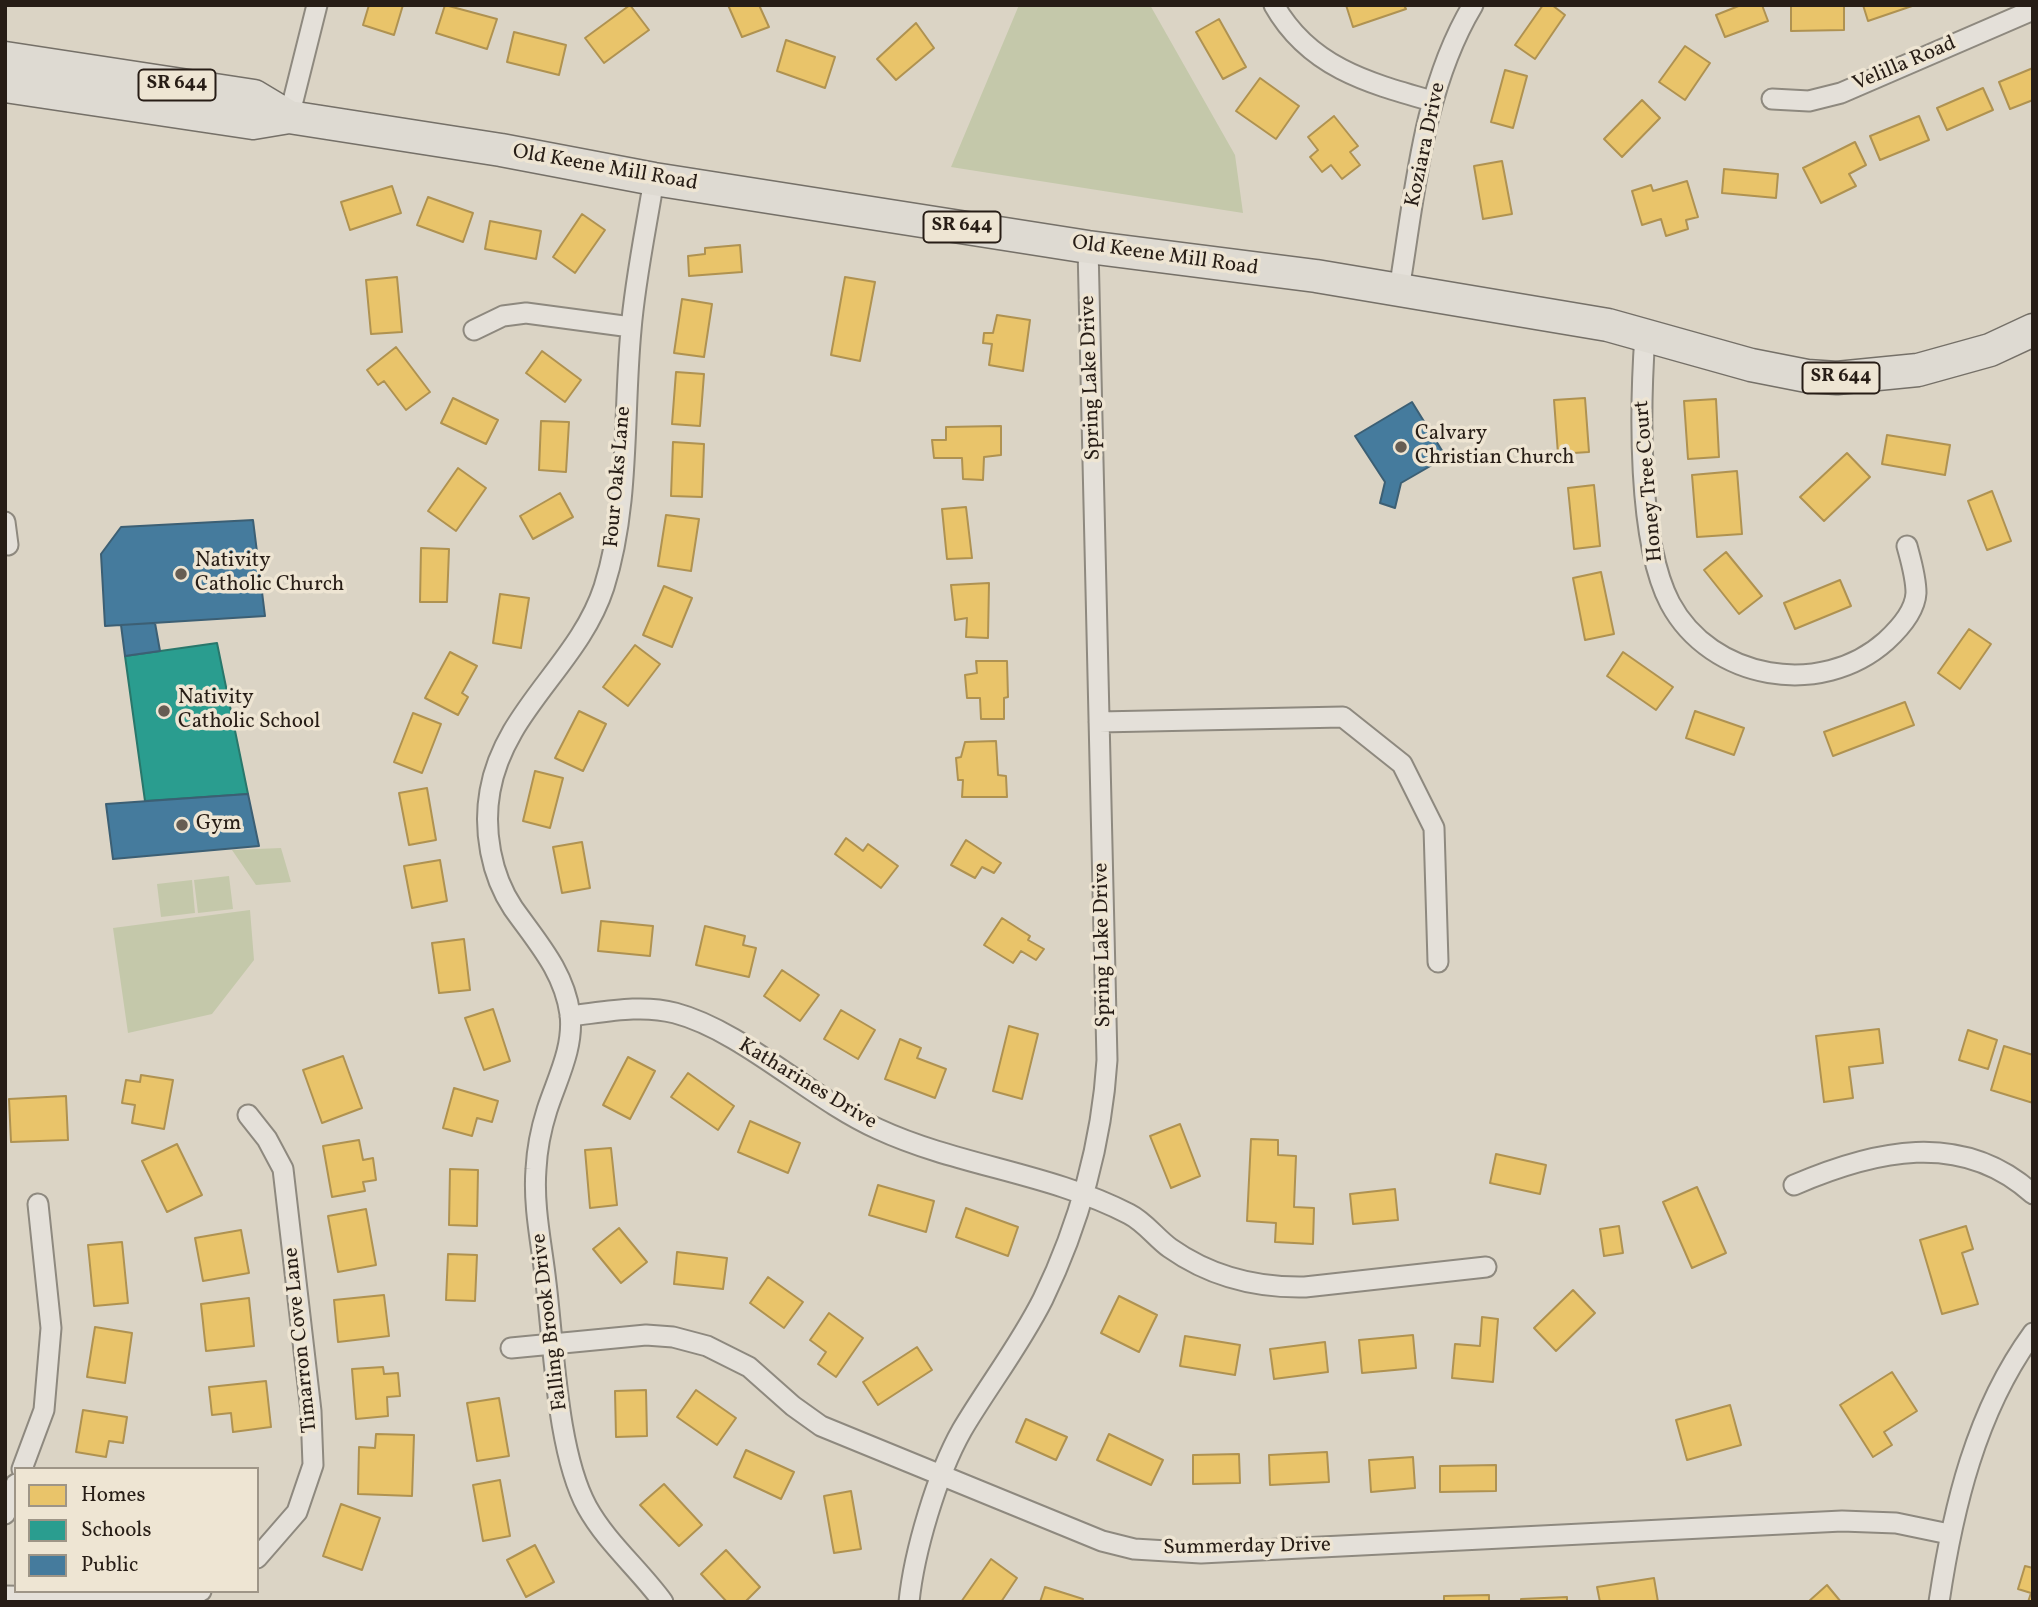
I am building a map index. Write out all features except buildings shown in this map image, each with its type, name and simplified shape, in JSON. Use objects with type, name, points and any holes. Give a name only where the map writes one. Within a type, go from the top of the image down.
[{"type":"main road","name":"Old Keene Mill Road","points":[[5,58],[254,96],[289,117]]},
{"type":"main road","name":"Old Keene Mill Road","points":[[5,86],[253,123],[289,117],[500,150],[654,179],[1088,247],[1399,290],[1608,325],[1751,365],[1837,378],[1891,374],[1954,362],[2010,342],[2033,330]]},
{"type":"street","points":[[289,117],[317,5]]},
{"type":"street","points":[[1275,5],[1304,45],[1336,69],[1379,86],[1432,101]]},
{"type":"street","name":"Koziara Drive","points":[[1399,290],[1432,101],[1456,38],[1473,5]]},
{"type":"street","name":"Velilla Road","points":[[1772,99],[1809,101],[1841,93],[2033,10]]},
{"type":"street","name":"Four Oaks Lane","points":[[570,1016],[557,971],[499,882],[490,846],[488,810],[494,772],[510,734],[523,711],[576,646],[593,615],[611,562],[618,521],[631,327],[654,179]]},
{"type":"street","name":"Spring Lake Drive","points":[[909,1602],[920,1538],[960,1434],[1043,1299],[1071,1233],[1099,1135],[1107,1060],[1088,247]]},
{"type":"street","points":[[474,330],[503,316],[526,313],[631,327]]},
{"type":"street","name":"Honey Tree Court","points":[[1645,335],[1642,430],[1655,561],[1671,605],[1704,644],[1729,660],[1766,673],[1806,675],[1827,672],[1856,662],[1894,634],[1913,606],[1916,593],[1907,546]]},
{"type":"street","points":[[5,522],[8,545]]},
{"type":"street","points":[[1098,722],[1343,717],[1402,764],[1434,828],[1438,962]]},
{"type":"street","name":"Katharines Drive","points":[[570,1016],[656,1009],[698,1021],[839,1109],[878,1130],[1040,1178],[1130,1214],[1169,1247],[1195,1263],[1254,1284],[1306,1287],[1486,1266]]},
{"type":"street","name":"Falling Brook Drive","points":[[570,1016],[565,1061],[540,1138],[535,1172],[566,1442],[578,1490],[604,1535],[663,1602]]},
{"type":"street","name":"Timarron Cove Lane","points":[[248,1115],[267,1139],[283,1169],[311,1411],[313,1465],[297,1512],[259,1556]]},
{"type":"street","points":[[1794,1185],[1834,1168],[1884,1153],[1918,1151],[1973,1161],[2012,1178],[2033,1194]]},
{"type":"street","points":[[23,1467],[44,1410],[51,1328],[38,1204]]},
{"type":"street","points":[[1940,1602],[1949,1534],[1992,1404],[2005,1376],[2033,1333]]},
{"type":"street","name":"Summerday Drive","points":[[511,1348],[646,1335],[673,1337],[707,1346],[749,1367],[793,1406],[821,1426],[1102,1541],[1167,1552],[1842,1521],[1896,1523],[1949,1534]]},
{"type":"street","points":[[5,1514],[14,1490]]},
{"type":"street","points":[[5,1596],[177,1599],[195,1593]]},
{"type":"green space","points":[[1019,5],[1150,5],[1235,155],[1243,213],[951,167]]},
{"type":"green space","points":[[281,848],[291,882],[256,885],[232,850]]},
{"type":"green space","points":[[229,876],[233,909],[198,913],[194,880]]},
{"type":"green space","points":[[192,880],[195,913],[161,917],[157,884]]},
{"type":"green space","points":[[250,910],[254,960],[212,1014],[128,1033],[113,928]]},
{"type":"place","name":"Calvary Christian Church","points":[[1401,447]]},
{"type":"place","name":"Nativity Catholic Church","points":[[181,574]]},
{"type":"place","name":"Nativity Catholic School","points":[[164,711]]},
{"type":"place","name":"Gym","points":[[182,825]]}]
